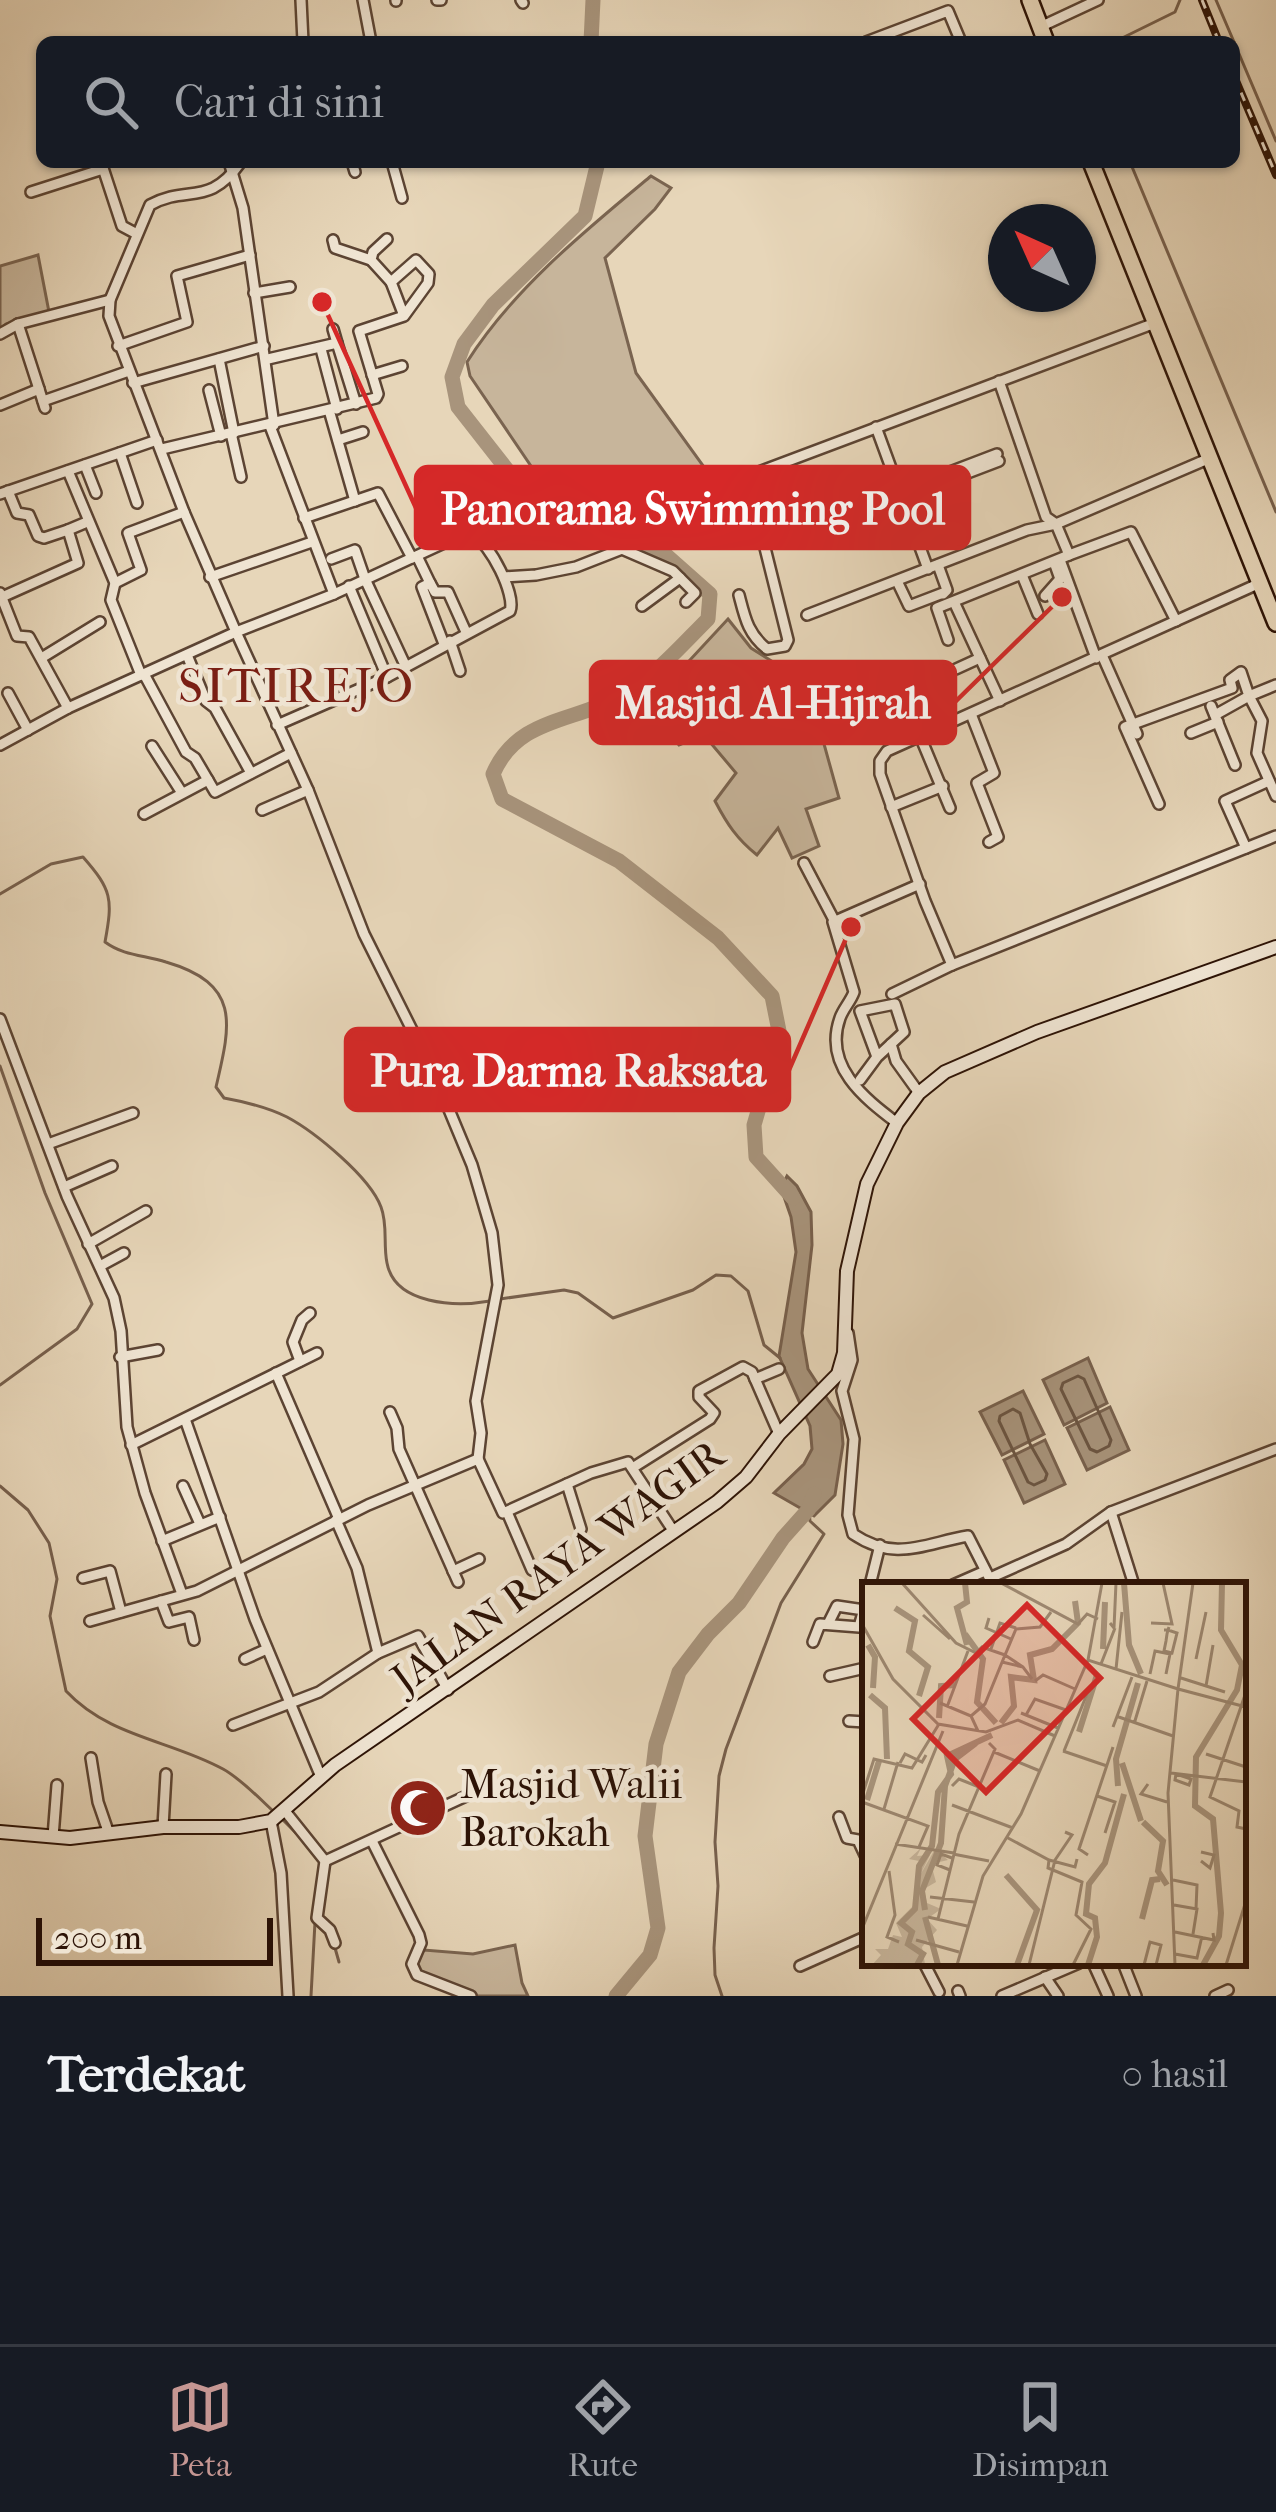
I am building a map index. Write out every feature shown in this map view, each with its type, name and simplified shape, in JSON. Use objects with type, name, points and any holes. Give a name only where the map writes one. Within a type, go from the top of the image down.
[{"type":"highway","points":[[1036,2],[1040,36]]},
{"type":"highway","points":[[1093,168],[1260,583],[1272,599],[1276,623]]},
{"type":"main road","name":"JALAN RAYA WAGIR","points":[[279,1816],[321,1778],[746,1477],[779,1434],[831,1382],[843,1362],[847,1271],[872,1170],[897,1123],[920,1093],[945,1072],[1036,1032],[1276,947]]},
{"type":"main road","points":[[0,1832],[53,1837],[163,1827],[239,1827],[279,1816]]},
{"type":"street","points":[[301,0],[303,36]]},
{"type":"street","points":[[363,0],[370,36]]},
{"type":"street","points":[[1042,36],[1098,0]]},
{"type":"street","points":[[882,36],[949,11],[959,36]]},
{"type":"street","points":[[31,192],[97,168]]},
{"type":"street","points":[[103,168],[122,226],[137,234]]},
{"type":"street","points":[[231,168],[223,184],[154,202],[143,214],[110,300],[109,316],[210,577],[308,790],[364,934],[472,1165],[492,1233],[497,1285],[476,1400],[478,1459],[503,1512],[626,1462],[634,1467],[674,1532]]},
{"type":"street","points":[[231,168],[268,359],[266,386],[272,399],[272,425],[334,594]]},
{"type":"street","points":[[394,168],[402,198]]},
{"type":"street","points":[[371,260],[387,239]]},
{"type":"street","points":[[333,240],[335,248],[371,260],[391,282],[404,316]]},
{"type":"street","points":[[118,346],[187,322],[177,276],[250,255]]},
{"type":"street","points":[[87,522],[38,536],[29,515],[17,513],[4,493],[120,453],[272,425],[378,396],[359,331],[404,316],[428,283],[429,274],[416,260],[391,282]]},
{"type":"street","points":[[254,293],[290,287]]},
{"type":"street","points":[[0,334],[18,324],[110,300]]},
{"type":"street","points":[[740,596],[747,628],[757,640],[767,649],[785,646],[788,640],[772,568],[748,498],[748,476],[1155,322]]},
{"type":"street","points":[[18,324],[42,399]]},
{"type":"street","points":[[333,329],[356,404]]},
{"type":"street","points":[[268,359],[337,344]]},
{"type":"street","points":[[0,405],[264,346]]},
{"type":"street","points":[[321,349],[355,501]]},
{"type":"street","points":[[219,358],[229,434],[241,477]]},
{"type":"street","points":[[373,375],[402,366]]},
{"type":"street","points":[[999,381],[1046,517],[1056,524],[1060,579],[1045,596]]},
{"type":"street","points":[[209,390],[229,434]]},
{"type":"street","points":[[876,427],[948,601],[1000,701]]},
{"type":"street","points":[[338,440],[363,432]]},
{"type":"street","points":[[120,453],[137,502]]},
{"type":"street","points":[[838,506],[998,458]]},
{"type":"street","points":[[807,616],[1028,530],[1056,524],[1210,458]]},
{"type":"street","points":[[85,465],[95,493]]},
{"type":"street","points":[[68,471],[115,582],[110,597],[142,675],[215,792],[291,753]]},
{"type":"street","points":[[304,518],[378,494],[436,592],[448,592],[466,632]]},
{"type":"street","points":[[115,582],[141,570],[128,533],[184,512]]},
{"type":"street","points":[[68,530],[78,563],[1,595],[5,623],[17,636],[29,637],[68,708]]},
{"type":"street","points":[[897,581],[909,606],[948,601],[1131,532],[1176,620]]},
{"type":"street","points":[[0,745],[68,708],[236,632],[334,594],[454,538],[477,539],[504,577],[514,601],[512,609],[406,667],[277,724]]},
{"type":"street","points":[[210,577],[312,542]]},
{"type":"street","points":[[332,559],[354,545],[406,667]]},
{"type":"street","points":[[594,559],[604,545]]},
{"type":"street","points":[[504,577],[536,575],[622,549],[667,567],[695,593],[686,602]]},
{"type":"street","points":[[1061,559],[1099,656],[1135,729]]},
{"type":"street","points":[[1022,575],[1038,614]]},
{"type":"street","points":[[642,606],[680,578]]},
{"type":"street","points":[[430,583],[422,587],[460,670]]},
{"type":"street","points":[[952,965],[880,774],[880,761],[887,751],[1260,583]]},
{"type":"street","points":[[350,586],[387,676]]},
{"type":"street","points":[[948,601],[936,611],[948,640]]},
{"type":"street","points":[[43,657],[100,622]]},
{"type":"street","points":[[187,655],[206,700],[251,772]]},
{"type":"street","points":[[956,669],[980,658]]},
{"type":"street","points":[[1159,804],[1125,730],[1232,688],[1230,680],[1240,672],[1262,719],[1257,753],[1276,796]]},
{"type":"street","points":[[812,720],[923,685],[941,727]]},
{"type":"street","points":[[1191,733],[1214,714],[1276,685]]},
{"type":"street","points":[[8,693],[28,730]]},
{"type":"street","points":[[971,714],[994,773],[976,785],[996,843]]},
{"type":"street","points":[[1214,714],[1235,765]]},
{"type":"street","points":[[920,736],[950,808]]},
{"type":"street","points":[[152,746],[182,793]]},
{"type":"street","points":[[865,781],[880,774]]},
{"type":"street","points":[[144,814],[208,781]]},
{"type":"street","points":[[1246,848],[1225,801],[1269,781]]},
{"type":"street","points":[[892,807],[943,786]]},
{"type":"street","points":[[262,810],[308,790]]},
{"type":"street","points":[[892,994],[952,965],[1276,836]]},
{"type":"street","points":[[804,862],[834,920],[854,992],[840,1018],[840,1060],[850,1082],[897,1123]]},
{"type":"street","points":[[834,920],[920,884]]},
{"type":"street","points":[[860,1080],[884,1051],[904,1032],[895,1004],[860,1011],[884,1051],[920,1093]]},
{"type":"street","points":[[0,1019],[119,1319],[131,1445],[182,1594]]},
{"type":"street","points":[[48,1144],[133,1113]]},
{"type":"street","points":[[64,1187],[112,1166]]},
{"type":"street","points":[[88,1244],[146,1210]]},
{"type":"street","points":[[100,1266],[124,1253]]},
{"type":"street","points":[[300,1361],[293,1342],[310,1313]]},
{"type":"street","points":[[844,1322],[853,1346],[842,1390],[854,1439],[848,1515],[853,1534],[912,1551],[968,1536],[989,1578],[1066,1544],[1112,1512],[1276,1449]]},
{"type":"street","points":[[121,1357],[158,1350]]},
{"type":"street","points":[[131,1445],[317,1353]]},
{"type":"street","points":[[634,1467],[713,1416],[699,1397],[701,1390],[743,1367],[755,1379],[779,1434]]},
{"type":"street","points":[[755,1379],[779,1369]]},
{"type":"street","points":[[275,1373],[357,1568],[378,1653]]},
{"type":"street","points":[[390,1412],[399,1449],[455,1577],[479,1558]]},
{"type":"street","points":[[185,1418],[267,1649],[321,1778]]},
{"type":"street","points":[[90,1622],[238,1571],[414,1483],[478,1459]]},
{"type":"street","points":[[567,1484],[581,1529]]},
{"type":"street","points":[[183,1486],[200,1525]]},
{"type":"street","points":[[507,1512],[532,1570]]},
{"type":"street","points":[[1112,1512],[1133,1582]]},
{"type":"street","points":[[162,1540],[220,1517]]},
{"type":"street","points":[[871,1582],[880,1545]]},
{"type":"street","points":[[83,1578],[111,1572],[122,1612]]},
{"type":"street","points":[[161,1601],[169,1622],[189,1617],[194,1640]]},
{"type":"street","points":[[828,1624],[837,1606],[862,1607]]},
{"type":"street","points":[[812,1642],[818,1626],[856,1628],[862,1612]]},
{"type":"street","points":[[233,1725],[319,1692],[378,1653],[418,1636],[448,1690]]},
{"type":"street","points":[[245,1659],[267,1649]]},
{"type":"street","points":[[830,1676],[862,1669]]},
{"type":"street","points":[[849,1720],[862,1722]]},
{"type":"street","points":[[91,1757],[109,1834]]},
{"type":"street","points":[[163,1827],[166,1774]]},
{"type":"street","points":[[53,1837],[57,1785]]},
{"type":"street","points":[[325,1861],[475,1792]]},
{"type":"street","points":[[279,1816],[325,1861]]},
{"type":"street","points":[[279,1816],[288,1996]]},
{"type":"street","points":[[839,1817],[847,1838],[858,1840],[862,1849]]},
{"type":"street","points":[[372,1841],[419,1935],[413,1970],[423,1979],[471,1996]]},
{"type":"street","points":[[325,1861],[317,1918],[335,1943]]},
{"type":"street","points":[[800,1966],[862,1938]]},
{"type":"street","points":[[926,1966],[939,1992]]},
{"type":"street","points":[[1002,1996],[1071,1966]]},
{"type":"street","points":[[1094,1966],[1108,1996]]},
{"type":"street","points":[[1124,1966],[1136,1996]]},
{"type":"street","points":[[1045,1977],[1058,1996]]},
{"type":"street","points":[[1215,1996],[1228,1990]]},
{"type":"shaded area","points":[[651,176],[671,188],[605,258],[636,373],[712,478],[619,512],[548,482],[531,466],[470,376],[467,362],[528,285]]},
{"type":"shaded area","points":[[38,255],[49,312],[0,330],[0,266]]},
{"type":"shaded area","points":[[728,619],[751,648],[773,662],[795,726],[860,706],[868,730],[824,744],[839,798],[806,809],[819,846],[792,858],[778,828],[757,855],[744,843],[715,801],[736,773],[704,735],[679,745],[661,724],[679,711],[663,689]]},
{"type":"shaded area","points":[[515,1945],[528,1996],[477,1996],[423,1977],[415,1961],[424,1950],[473,1954]]},
{"type":"water","points":[[787,1176],[811,1212],[802,1333],[808,1369],[841,1420],[843,1444],[835,1495],[814,1516],[774,1493],[804,1464],[812,1449],[810,1426],[779,1356],[796,1252],[781,1188]]},
{"type":"water","points":[[1088,1358],[1107,1403],[1064,1425],[1043,1380]]},
{"type":"water","points":[[1023,1391],[1044,1434],[1002,1455],[980,1412]]},
{"type":"water","points":[[1110,1407],[1129,1450],[1087,1470],[1067,1428]]},
{"type":"water","points":[[1045,1440],[1065,1484],[1024,1503],[1004,1460]]},
{"type":"waterway","points":[[591,36],[593,0]]},
{"type":"waterway","points":[[1126,36],[1175,12],[1180,0]]},
{"type":"waterway","points":[[1216,0],[1231,36]]},
{"type":"waterway","points":[[1240,56],[1276,141]]},
{"type":"waterway","points":[[597,168],[585,216],[493,305],[464,344],[452,377],[458,407],[512,476],[543,504],[666,555],[710,594],[708,619],[658,669],[624,694],[517,741],[493,774],[502,799],[619,861],[718,938],[772,996],[780,1036],[754,1125],[756,1157],[793,1198]]},
{"type":"waterway","points":[[1133,168],[1276,512]]},
{"type":"waterway","points":[[0,894],[51,864],[83,857],[108,896],[105,942],[190,971],[219,994],[227,1025],[216,1087],[224,1098],[287,1117],[354,1169],[381,1207],[387,1263],[402,1288],[445,1303],[490,1301]]},
{"type":"waterway","points":[[0,1066],[45,1193],[92,1304],[77,1329],[0,1385]]},
{"type":"waterway","points":[[500,1299],[564,1290],[578,1293],[613,1318],[693,1290],[716,1275],[731,1276],[748,1291],[764,1345],[780,1358]]},
{"type":"waterway","points":[[0,1486],[28,1510],[49,1543],[57,1579],[50,1616],[66,1691],[101,1719],[223,1769],[273,1811]]},
{"type":"waterway","points":[[616,1996],[650,1955],[658,1928],[645,1836],[656,1744],[679,1672],[739,1603],[808,1510],[814,1494]]},
{"type":"waterway","points":[[722,1996],[714,1948],[719,1776],[781,1603],[824,1534],[810,1521],[809,1512]]},
{"type":"waterway","points":[[280,1817],[299,1836]]},
{"type":"waterway","points":[[311,1996],[315,1922]]},
{"type":"waterway","points":[[335,1948],[339,1962]]},
{"type":"railway","points":[[1202,0],[1217,36]]},
{"type":"railway","points":[[1240,90],[1276,175]]},
{"type":"place","name":"Panorama Swimming Pool","points":[[322,302]]},
{"type":"place","name":"Masjid Al-Hijrah","points":[[1062,597]]},
{"type":"place","name":"Pura Darma Raksata","points":[[851,927]]},
{"type":"place","name":"Masjid Walii Barokah","points":[[418,1808]]},
{"type":"district","name":"SITIREJO","points":[[297,686]]}]
